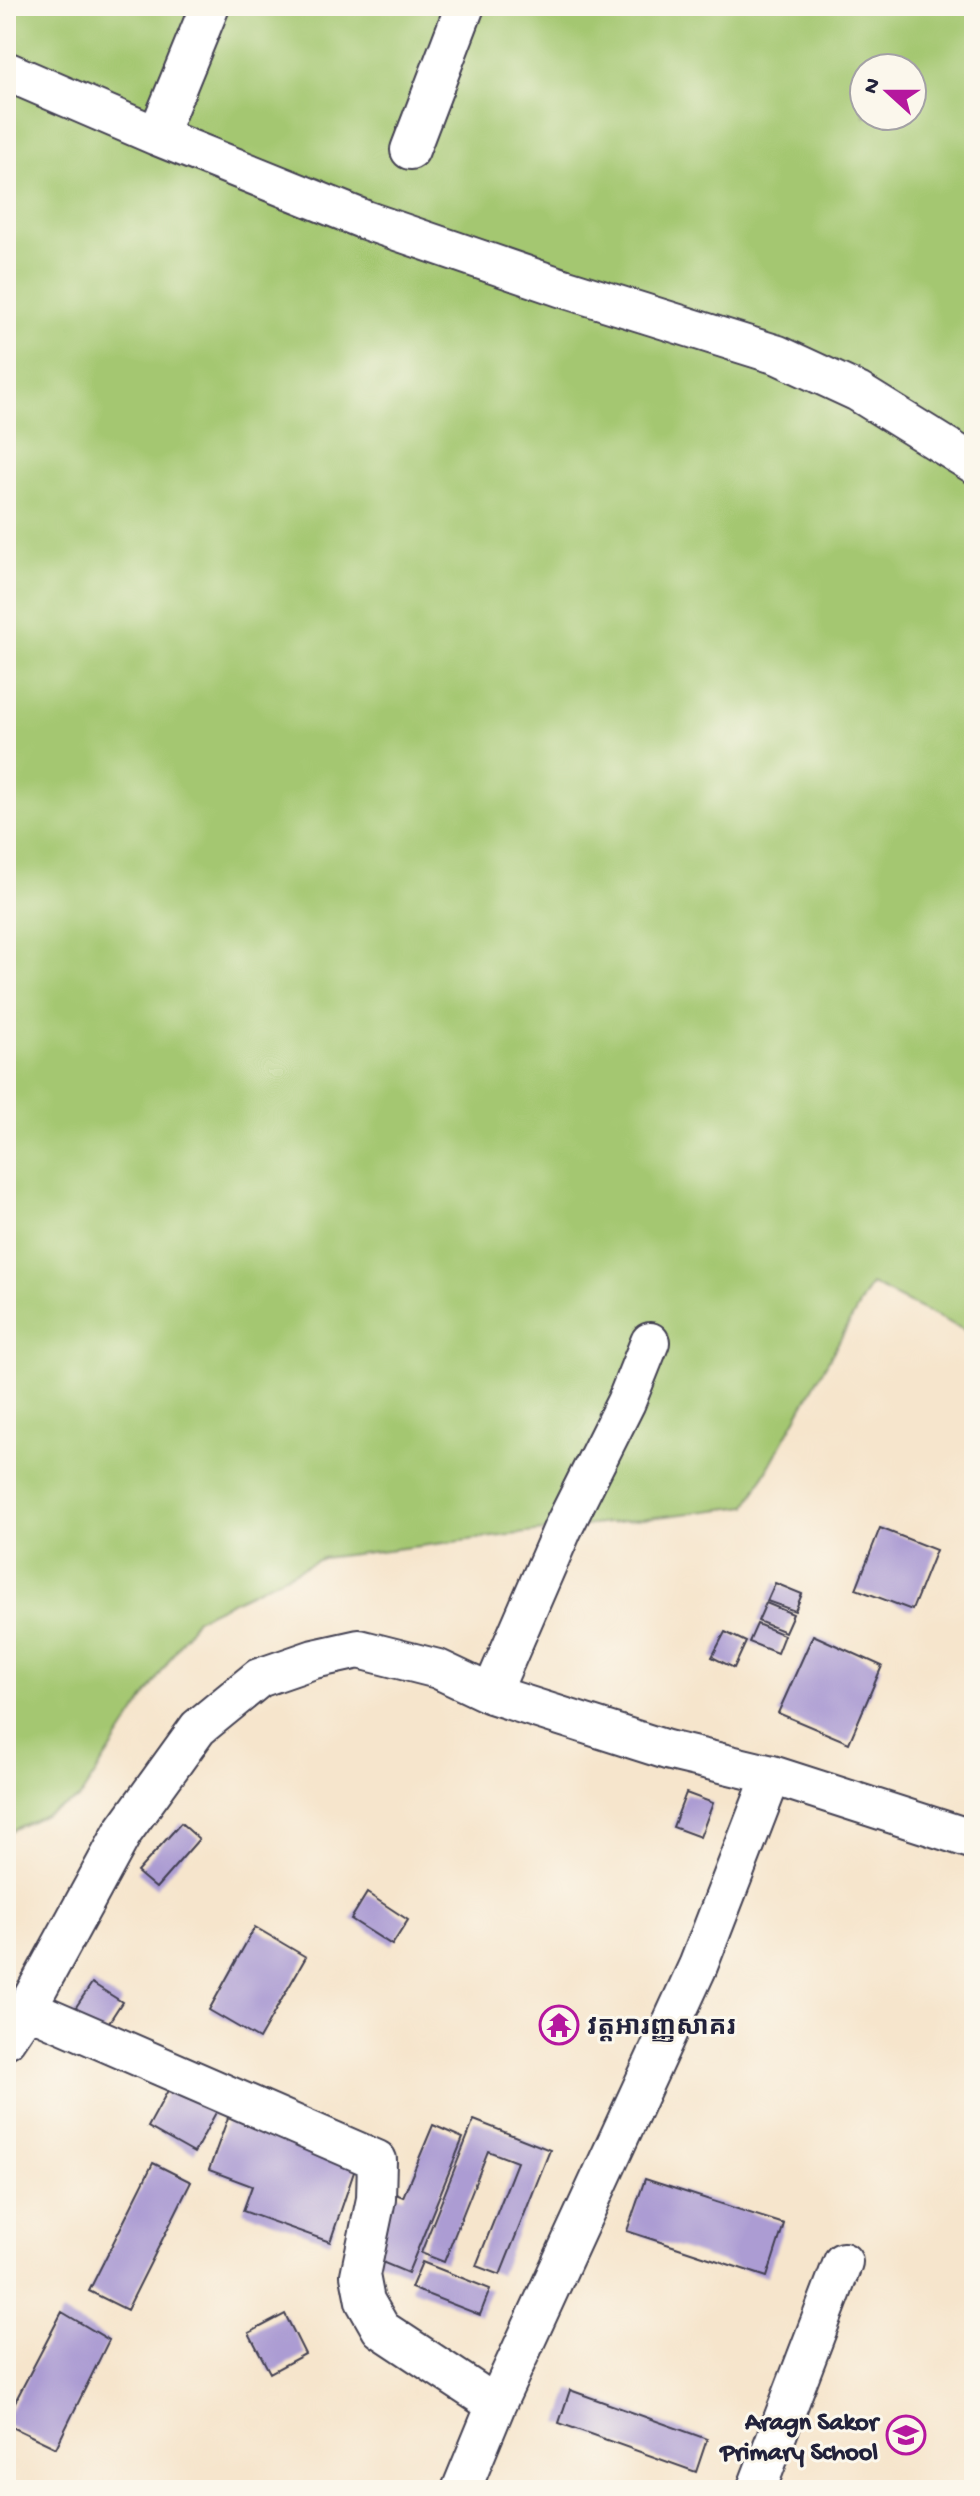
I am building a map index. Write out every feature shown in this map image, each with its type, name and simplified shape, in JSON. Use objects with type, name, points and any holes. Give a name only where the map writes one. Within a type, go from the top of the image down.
[{"type":"street","points":[[157,136],[210,6]]},
{"type":"street","points":[[410,150],[465,6]]},
{"type":"street","points":[[6,71],[365,220],[560,287],[778,355],[858,392],[974,464]]},
{"type":"street","points":[[491,1694],[563,1528],[626,1402],[650,1342]]},
{"type":"street","points":[[496,2405],[381,2329],[365,2301],[360,2275],[376,2199],[377,2160],[17,2024],[123,1832],[198,1728],[259,1678],[314,1659],[359,1649],[438,1669],[491,1694],[667,1750],[772,1775],[974,1840]]},
{"type":"street","points":[[461,2490],[496,2405],[698,1966],[772,1775]]},
{"type":"street","points":[[756,2490],[843,2262]]},
{"type":"green space","points":[[6,6],[974,6],[974,1335],[871,1284],[747,1506],[322,1558],[196,1619],[79,1799],[6,1833]]},
{"type":"building","points":[[880,1528],[936,1550],[912,1610],[856,1589]]},
{"type":"building","points":[[775,1583],[802,1594],[795,1611],[767,1601]]},
{"type":"building","points":[[766,1603],[793,1614],[785,1632],[758,1621]]},
{"type":"building","points":[[757,1624],[784,1635],[777,1653],[749,1642]]},
{"type":"building","points":[[725,1632],[746,1642],[734,1668],[712,1657]]},
{"type":"building","points":[[813,1635],[882,1666],[849,1743],[778,1713]]},
{"type":"building","points":[[686,1793],[713,1803],[700,1837],[673,1827]]},
{"type":"building","points":[[181,1823],[199,1839],[156,1888],[137,1872]]},
{"type":"building","points":[[367,1893],[408,1920],[392,1945],[351,1919]]},
{"type":"building","points":[[255,1927],[306,1957],[259,2039],[209,2010]]},
{"type":"building","points":[[92,1983],[122,2002],[100,2036],[70,2016]]},
{"type":"building","points":[[173,2081],[219,2107],[194,2153],[148,2127]]},
{"type":"building","points":[[230,2112],[358,2160],[330,2242],[243,2211],[252,2186],[209,2170]]},
{"type":"building","points":[[474,2120],[550,2150],[500,2275],[476,2266],[517,2162],[488,2151],[444,2262],[421,2253]]},
{"type":"building","points":[[433,2125],[463,2138],[408,2273],[365,2255],[391,2192],[403,2197]]},
{"type":"building","points":[[153,2163],[191,2182],[127,2310],[89,2291]]},
{"type":"building","points":[[645,2179],[784,2224],[767,2277],[627,2231]]},
{"type":"building","points":[[422,2262],[490,2289],[480,2315],[411,2288]]},
{"type":"building","points":[[62,2312],[109,2340],[56,2448],[6,2424],[6,2419]]},
{"type":"building","points":[[285,2314],[305,2354],[270,2373],[249,2333]]},
{"type":"building","points":[[570,2390],[707,2439],[696,2472],[559,2423]]},
{"type":"place","name":"វត្តអារញ្ញសាគរ","points":[[559,2025]]},
{"type":"place","name":"Aragn Sakor Primary School","points":[[906,2435]]}]
